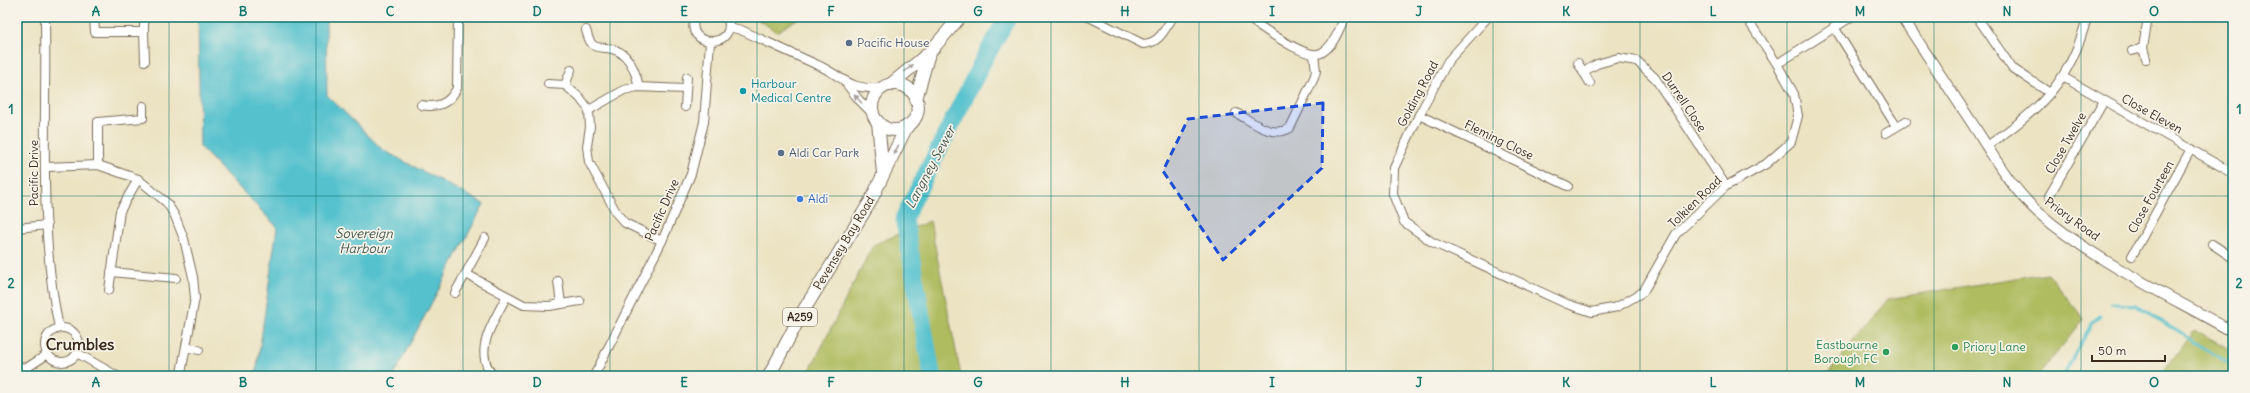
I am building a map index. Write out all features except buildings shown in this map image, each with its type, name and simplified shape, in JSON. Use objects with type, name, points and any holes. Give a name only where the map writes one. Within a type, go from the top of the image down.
[{"type":"main road","points":[[929,53],[916,99],[916,114],[907,126],[892,130],[876,118],[873,100],[886,87],[929,53],[960,17]]},
{"type":"main road","points":[[886,87],[903,86],[913,93],[916,99]]},
{"type":"main road","name":"Pevensey Bay Road","points":[[876,118],[883,173]]},
{"type":"main road","name":"Pevensey Bay Road","points":[[769,376],[802,313],[870,202],[907,126]]},
{"type":"street","name":"Pacific Drive","points":[[45,17],[46,225],[50,279],[59,328]]},
{"type":"street","points":[[94,17],[95,32],[144,32]]},
{"type":"street","points":[[144,17],[145,61]]},
{"type":"street","points":[[421,105],[430,106],[445,103],[453,95],[457,88],[458,17]]},
{"type":"street","points":[[695,17],[694,24],[697,34],[700,38],[710,42],[722,38],[729,27],[727,17]]},
{"type":"street","points":[[1089,17],[1136,42],[1152,44],[1160,38],[1172,17]]},
{"type":"street","points":[[1246,17],[1301,51],[1314,55],[1321,53],[1332,43],[1344,17]]},
{"type":"street","name":"Golding Road","points":[[1393,194],[1394,168],[1448,61],[1488,17]]},
{"type":"street","name":"Tolkien Road","points":[[1393,194],[1404,222],[1432,242],[1567,304],[1592,312],[1617,307],[1643,292],[1676,234],[1726,186],[1766,164],[1791,142],[1798,116],[1794,94],[1777,64],[1746,17]]},
{"type":"street","points":[[1777,64],[1851,17]]},
{"type":"street","name":"Priory Road","points":[[1902,17],[2018,191],[2058,228],[2118,267],[2233,332]]},
{"type":"street","points":[[1977,17],[2012,68],[2050,93]]},
{"type":"street","points":[[1987,146],[2022,122],[2064,78],[2072,62],[2087,17]]},
{"type":"street","points":[[2146,59],[2143,48],[2148,17]]},
{"type":"street","points":[[729,27],[741,30],[823,68],[844,82],[866,89],[886,87]]},
{"type":"street","points":[[1834,27],[1896,126]]},
{"type":"street","points":[[586,30],[592,44],[597,48],[611,48],[627,58],[636,74],[639,87]]},
{"type":"street","name":"Pacific Drive","points":[[594,376],[662,241],[686,188],[704,122],[710,42]]},
{"type":"street","points":[[2132,51],[2143,48]]},
{"type":"street","points":[[1236,113],[1274,133],[1283,132],[1290,128],[1314,78],[1316,71],[1314,55]]},
{"type":"street","name":"Durrell Close","points":[[1583,72],[1597,64],[1618,58],[1637,62],[1655,78],[1726,186]]},
{"type":"street","points":[[1578,63],[1590,83]]},
{"type":"street","points":[[565,85],[571,70]]},
{"type":"street","points":[[685,107],[687,77]]},
{"type":"street","name":"Close Eleven","points":[[2064,78],[2104,102],[2229,171]]},
{"type":"street","points":[[844,82],[876,118]]},
{"type":"street","points":[[548,84],[565,85],[580,98],[589,110],[590,127],[587,146],[589,162],[610,203],[625,223],[662,241]]},
{"type":"street","points":[[589,110],[624,90],[639,87],[686,90]]},
{"type":"street","name":"Close Twelve","points":[[2049,196],[2104,102]]},
{"type":"street","points":[[98,165],[98,122],[143,118],[143,106]]},
{"type":"street","name":"Fleming Close","points":[[1420,115],[1568,186]]},
{"type":"street","points":[[1886,133],[1906,121]]},
{"type":"street","name":"Close Fourteen","points":[[2132,256],[2191,149]]},
{"type":"street","points":[[46,167],[98,165],[138,180],[167,203],[175,216],[190,258],[195,298],[181,373]]},
{"type":"street","points":[[109,290],[120,211],[138,180]]},
{"type":"street","points":[[17,228],[46,225]]},
{"type":"street","points":[[455,293],[485,238]]},
{"type":"street","points":[[2212,244],[2233,258]]},
{"type":"street","points":[[111,272],[176,278]]},
{"type":"street","points":[[466,274],[506,297],[524,305],[549,306],[580,301]]},
{"type":"street","points":[[558,281],[561,304]]},
{"type":"street","points":[[493,376],[484,357],[484,342],[506,297]]},
{"type":"street","points":[[59,328],[65,328],[76,335],[79,347],[74,358],[63,362],[52,359],[48,354],[45,345],[48,336],[59,328]]},
{"type":"street","points":[[186,347],[200,350]]},
{"type":"street","points":[[77,353],[117,376]]},
{"type":"street","points":[[17,368],[28,367],[48,354]]},
{"type":"highlighted area","points":[[1323,103],[1322,168],[1223,260],[1163,171],[1188,119]]},
{"type":"green space","points":[[754,17],[800,17],[777,32]]},
{"type":"green space","points":[[930,221],[961,376],[807,376],[873,245]]},
{"type":"green space","name":"Priory Lane","points":[[2047,273],[2084,319],[2038,376],[1826,376],[1888,299]]},
{"type":"green space","points":[[2195,330],[2233,351],[2233,376],[2164,376],[2163,373]]},
{"type":"water","name":"Sovereign Harbour","points":[[198,17],[326,17],[327,95],[383,150],[484,204],[393,376],[260,376],[256,374],[277,227],[200,147]]},
{"type":"waterway","name":"Langney Sewer","points":[[932,376],[904,218],[985,57],[1008,17]]},
{"type":"waterway","points":[[2111,304],[2135,305],[2233,366]]},
{"type":"waterway","points":[[2063,376],[2092,323],[2100,316]]},
{"type":"place","name":"Pacific House","points":[[849,43]]},
{"type":"place","name":"Harbour Medical Centre","points":[[743,91]]},
{"type":"place","name":"Aldi Car Park","points":[[781,153]]},
{"type":"place","name":"Aldi","points":[[800,199]]},
{"type":"place","name":"Priory Lane","points":[[1955,347]]},
{"type":"place","name":"Eastbourne Borough FC","points":[[1886,352]]},
{"type":"district","name":"Crumbles","points":[[80,344]]}]
